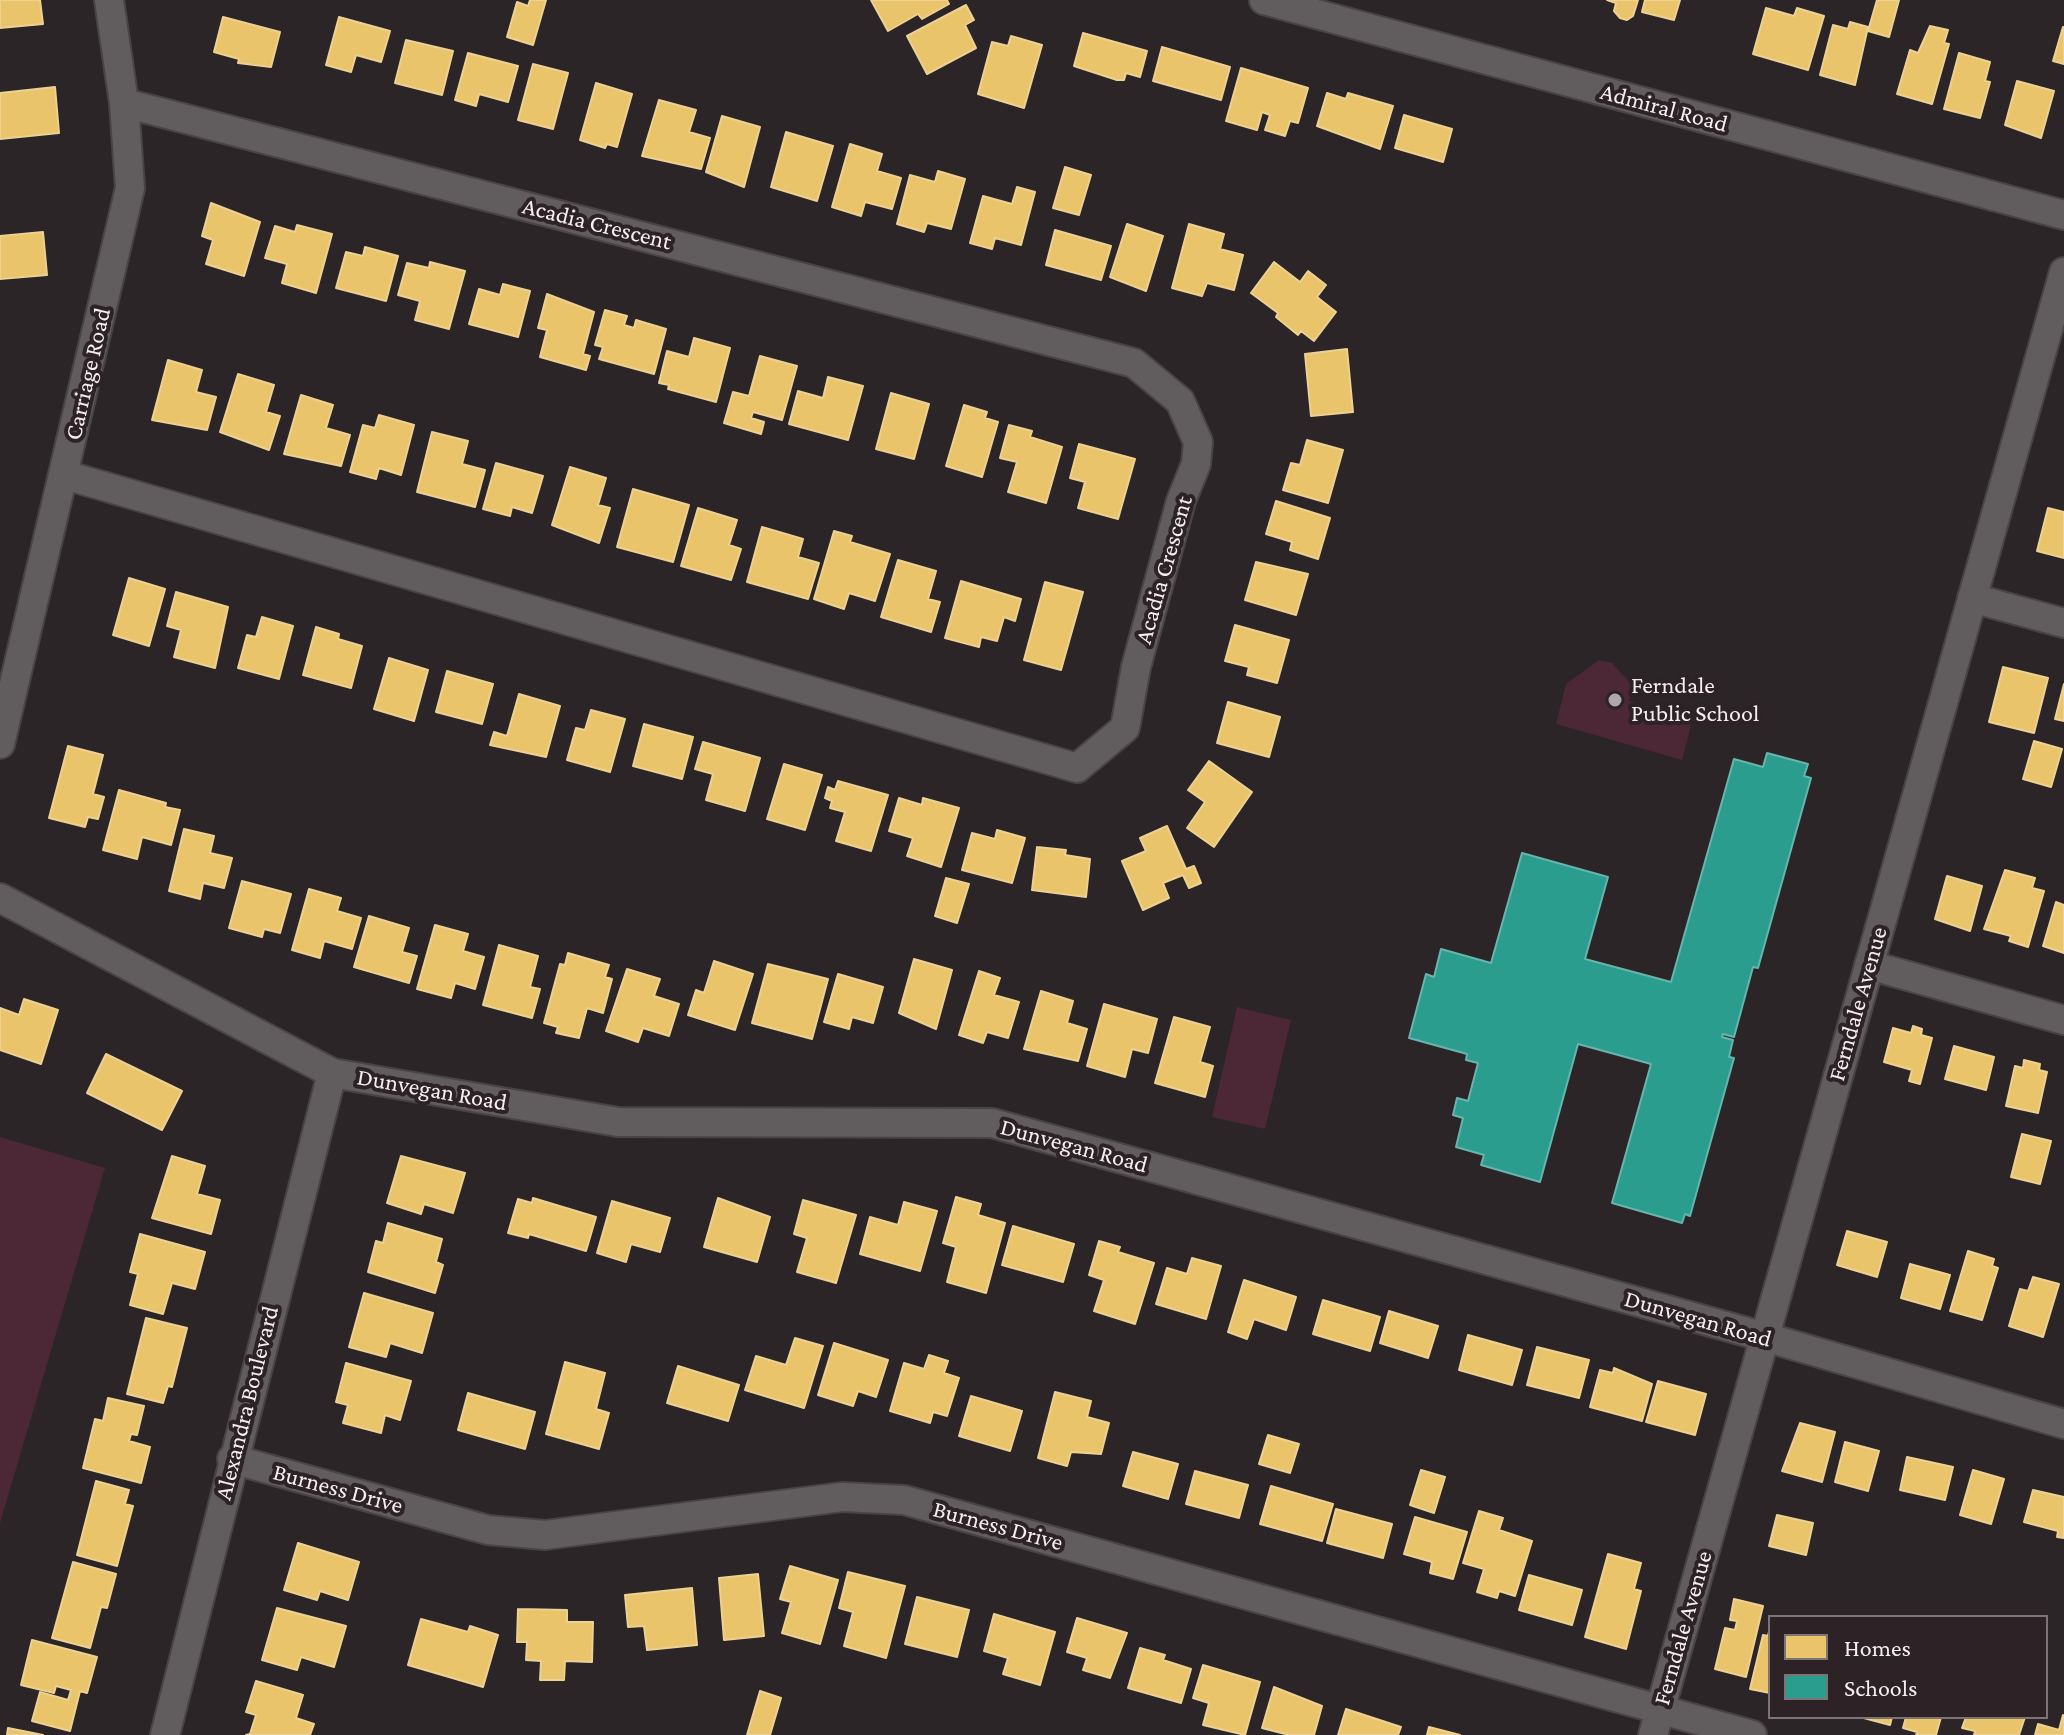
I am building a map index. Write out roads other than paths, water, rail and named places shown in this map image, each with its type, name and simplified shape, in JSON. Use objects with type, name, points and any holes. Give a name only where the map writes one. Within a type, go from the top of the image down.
[{"type":"street","name":"Carriage Road","points":[[0,744],[130,188],[124,103],[109,0]]},
{"type":"street","name":"Admiral Road","points":[[1264,0],[2064,215]]},
{"type":"street","name":"Acadia Crescent","points":[[65,475],[1077,768],[1125,728],[1136,667],[1181,501],[1196,464],[1198,442],[1180,401],[1134,363],[124,103]]},
{"type":"street","name":"Ferndale Avenue","points":[[1657,1722],[2064,272]]},
{"type":"street","points":[[1972,598],[2064,623]]},
{"type":"street","name":"Dunvegan Road","points":[[0,898],[332,1073],[618,1122],[992,1123],[1765,1337],[2064,1424]]},
{"type":"street","points":[[1869,965],[2064,1020]]},
{"type":"street","name":"Alexandra Boulevard","points":[[165,1735],[232,1459],[332,1073]]},
{"type":"street","name":"Burness Drive","points":[[232,1459],[488,1530],[545,1535],[842,1497],[904,1500],[1657,1722],[1752,1735]]},
{"type":"place","name":"Ferndale Public School","points":[[1615,700]]}]
